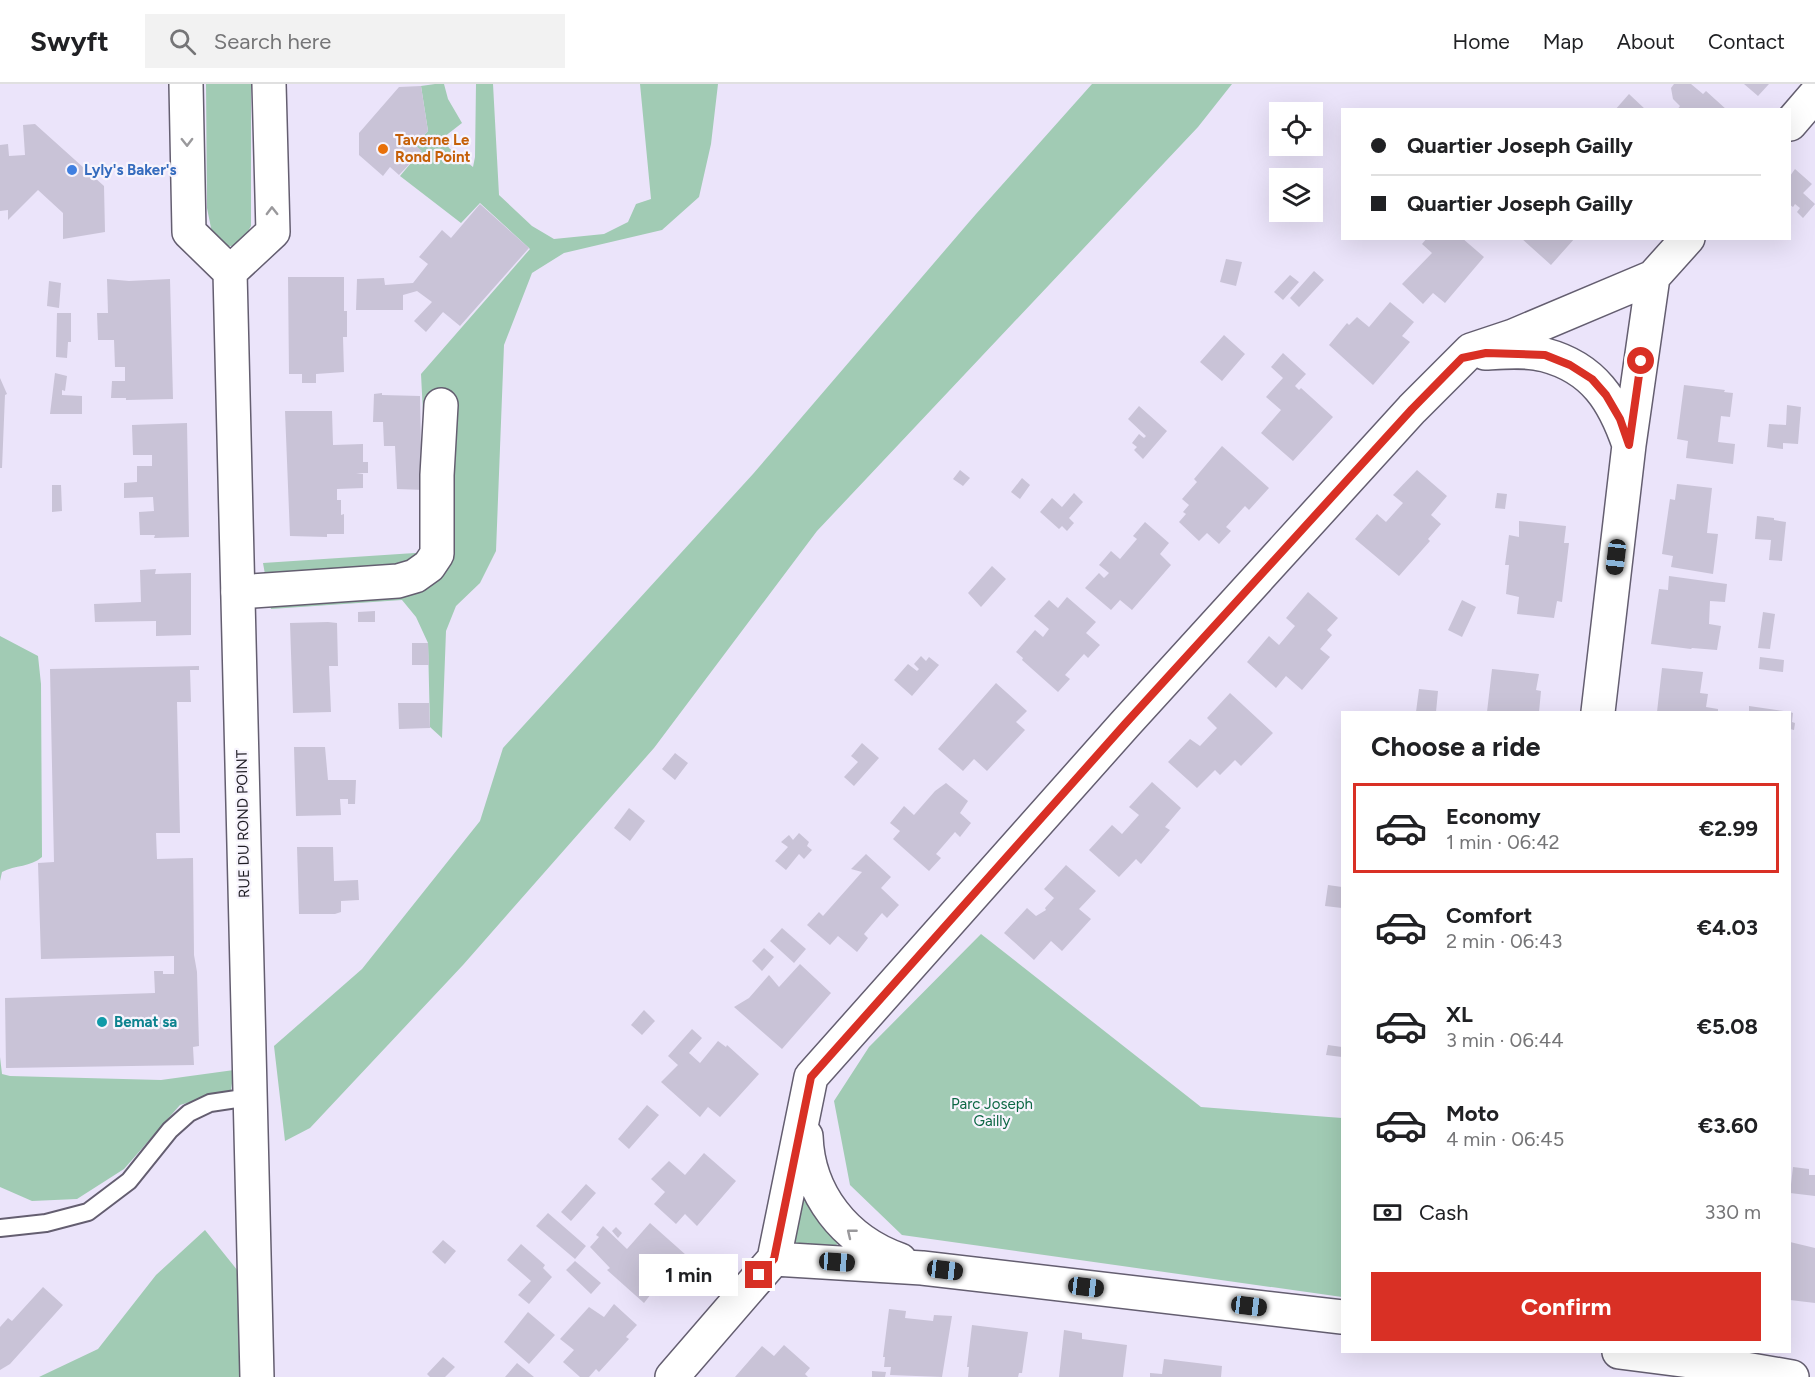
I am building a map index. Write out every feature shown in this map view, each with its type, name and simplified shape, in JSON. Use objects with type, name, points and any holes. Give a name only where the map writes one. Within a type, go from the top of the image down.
[{"type":"street","points":[[186,84],[189,232],[230,272],[273,232],[269,84]]},
{"type":"street","points":[[1791,123],[1815,95]]},
{"type":"street","points":[[672,1377],[774,1259],[811,1077],[1125,724],[1412,409],[1471,350],[1513,336],[1653,277],[1686,240]]},
{"type":"street","name":"RUE DU ROND POINT","points":[[230,272],[257,1377]]},
{"type":"street","points":[[1598,711],[1629,445],[1653,277]]},
{"type":"street","points":[[1462,358],[1486,353],[1545,355],[1570,365],[1592,379],[1606,395],[1620,419],[1629,445]]},
{"type":"street","points":[[238,592],[398,581],[415,576],[429,566],[437,554],[437,475],[441,405]]},
{"type":"street","points":[[805,1108],[806,1157],[816,1186],[842,1226],[865,1244],[922,1268]]},
{"type":"street","points":[[774,1259],[922,1268],[1341,1317]]},
{"type":"street","points":[[1627,1353],[1722,1365],[1792,1377]]},
{"type":"lane","points":[[0,1228],[46,1223],[88,1212],[129,1181],[170,1130],[189,1113],[210,1103],[250,1096]]},
{"type":"green space","points":[[206,84],[251,84],[251,226],[240,246],[227,246],[212,233],[207,208]]},
{"type":"green space","points":[[444,84],[448,99],[462,123],[444,137],[449,148],[473,167],[476,84],[493,84],[499,195],[532,226],[554,239],[604,234],[628,222],[636,204],[651,199],[640,84],[718,84],[711,144],[699,197],[662,230],[564,253],[532,273],[504,345],[496,551],[480,583],[456,606],[446,631],[442,738],[430,727],[428,643],[416,617],[402,600],[271,609],[263,563],[430,552],[421,374],[530,249],[480,203],[461,223],[400,176],[421,151],[415,145],[428,131],[421,86]]},
{"type":"green space","points":[[1092,84],[1232,84],[1198,127],[817,531],[654,748],[463,965],[310,1128],[285,1141],[274,1046],[362,969],[480,821],[503,748],[753,474],[976,214]]},
{"type":"green space","points":[[0,636],[38,656],[41,684],[42,857],[33,863],[2,872],[0,881]]},
{"type":"green space","name":"Parc Joseph Gailly","points":[[981,934],[1201,1107],[1341,1118],[1341,1297],[902,1235],[850,1185],[834,1101],[869,1047]]},
{"type":"green space","points":[[0,1057],[2,1074],[10,1076],[161,1080],[234,1070],[231,1090],[180,1105],[124,1169],[77,1199],[32,1201],[0,1187]]},
{"type":"green space","points":[[800,1169],[843,1241],[829,1249],[794,1244],[792,1189]]},
{"type":"green space","points":[[205,1230],[242,1276],[247,1377],[39,1377],[98,1349],[156,1275]]},
{"type":"building","points":[[1674,84],[1691,84],[1703,94],[1706,91],[1725,108],[1678,108],[1680,106],[1673,99],[1671,88]]},
{"type":"building","points":[[1744,84],[1769,84],[1758,96]]},
{"type":"building","points":[[421,86],[428,131],[415,145],[422,151],[399,175],[390,167],[383,176],[359,155],[359,133],[399,87]]},
{"type":"building","points":[[1629,94],[1644,108],[1617,108]]},
{"type":"building","points":[[35,124],[104,186],[105,232],[63,239],[63,213],[38,190],[8,220],[8,210],[0,211],[0,145],[8,144],[9,156],[25,155],[23,125]]},
{"type":"building","points":[[1795,169],[1812,184],[1803,193],[1815,204],[1803,218],[1797,212],[1800,208],[1795,204],[1793,207],[1791,206],[1791,175]]},
{"type":"building","points":[[480,204],[529,248],[460,326],[443,312],[426,332],[414,321],[432,302],[417,291],[403,295],[403,310],[356,310],[357,279],[384,278],[385,285],[413,283],[428,264],[419,257],[442,230],[451,238]]},
{"type":"building","points":[[1425,240],[1464,240],[1484,257],[1445,303],[1433,293],[1423,304],[1402,284],[1432,253],[1422,244]]},
{"type":"building","points":[[1523,240],[1573,240],[1551,265]]},
{"type":"building","points":[[1226,259],[1242,262],[1236,286],[1220,282]]},
{"type":"building","points":[[1314,271],[1324,280],[1299,307],[1290,298]]},
{"type":"building","points":[[1290,275],[1299,282],[1283,300],[1274,292]]},
{"type":"building","points":[[288,277],[344,277],[347,337],[343,337],[344,372],[316,374],[316,383],[302,383],[302,374],[289,374]]},
{"type":"building","points":[[107,279],[129,281],[170,279],[173,399],[111,398],[112,381],[125,381],[125,367],[115,367],[114,340],[98,340],[97,313],[108,313]]},
{"type":"building","points":[[49,281],[61,283],[59,308],[47,306]]},
{"type":"building","points":[[1390,302],[1414,322],[1402,336],[1410,342],[1373,385],[1329,345],[1347,323],[1349,325],[1357,317],[1369,327]]},
{"type":"building","points":[[57,313],[71,313],[71,342],[68,342],[67,358],[56,357]]},
{"type":"building","points":[[1224,335],[1245,354],[1222,381],[1200,362]]},
{"type":"building","points":[[1283,353],[1306,374],[1295,386],[1299,390],[1301,388],[1333,417],[1293,461],[1261,433],[1281,410],[1266,397],[1283,378],[1271,367]]},
{"type":"building","points":[[55,373],[67,376],[65,391],[62,390],[62,395],[82,396],[82,414],[50,414]]},
{"type":"building","points":[[0,378],[7,394],[5,395],[2,468],[0,468]]},
{"type":"building","points":[[1684,385],[1733,393],[1730,417],[1721,416],[1718,442],[1735,444],[1733,464],[1686,458],[1688,441],[1677,439]]},
{"type":"building","points":[[382,393],[382,395],[420,396],[425,490],[397,489],[395,446],[384,446],[383,422],[373,422],[374,394]]},
{"type":"building","points":[[1787,405],[1801,407],[1798,444],[1783,443],[1783,449],[1767,447],[1769,424],[1786,425]]},
{"type":"building","points":[[1139,406],[1167,431],[1143,459],[1134,450],[1137,447],[1132,443],[1139,434],[1144,438],[1146,436],[1128,419]]},
{"type":"building","points":[[285,411],[332,411],[333,445],[363,444],[363,462],[368,462],[368,473],[356,473],[363,474],[363,488],[337,489],[337,500],[341,500],[341,515],[344,514],[344,534],[327,534],[327,537],[290,536]]},
{"type":"building","points":[[187,423],[189,537],[154,538],[155,535],[140,535],[139,512],[154,511],[153,497],[124,498],[124,483],[137,482],[137,466],[152,466],[152,455],[133,455],[132,425]]},
{"type":"building","points":[[1222,446],[1269,488],[1249,510],[1245,506],[1226,527],[1231,531],[1219,544],[1207,533],[1199,541],[1179,522],[1186,514],[1183,512],[1189,505],[1182,499],[1197,482],[1194,479]]},
{"type":"building","points":[[960,470],[970,478],[963,486],[953,479]]},
{"type":"building","points":[[1417,470],[1447,496],[1431,515],[1441,524],[1428,539],[1430,541],[1399,576],[1355,539],[1377,514],[1386,522],[1403,503],[1393,495]]},
{"type":"building","points":[[1022,478],[1030,485],[1020,499],[1011,492]]},
{"type":"building","points":[[1677,484],[1712,488],[1707,533],[1718,534],[1713,574],[1671,567],[1673,556],[1662,554],[1670,499],[1675,500]]},
{"type":"building","points":[[52,485],[61,485],[62,511],[52,512]]},
{"type":"building","points":[[1074,493],[1083,502],[1069,518],[1074,523],[1067,531],[1062,526],[1059,529],[1040,512],[1052,498],[1062,507]]},
{"type":"building","points":[[1497,493],[1507,494],[1505,509],[1495,508]]},
{"type":"building","points":[[1757,516],[1786,522],[1782,561],[1769,560],[1771,540],[1755,539]]},
{"type":"building","points":[[1519,521],[1566,526],[1564,543],[1569,543],[1562,602],[1557,601],[1554,618],[1517,614],[1519,597],[1506,594],[1509,565],[1505,565],[1509,535],[1519,537]]},
{"type":"building","points":[[1145,522],[1169,543],[1160,554],[1171,565],[1132,610],[1120,600],[1111,610],[1085,588],[1099,573],[1104,578],[1109,573],[1099,565],[1111,551],[1120,559],[1137,539],[1133,536]]},
{"type":"building","points":[[992,566],[1006,579],[981,607],[968,593]]},
{"type":"building","points":[[156,569],[155,574],[191,573],[191,635],[156,636],[156,621],[95,622],[94,604],[141,602],[140,570]]},
{"type":"building","points":[[1669,576],[1727,584],[1725,602],[1710,601],[1709,624],[1721,626],[1717,650],[1651,644],[1659,589],[1668,590]]},
{"type":"building","points":[[1308,592],[1338,618],[1327,630],[1332,635],[1320,649],[1330,657],[1302,690],[1286,676],[1276,688],[1247,662],[1269,636],[1279,645],[1295,626],[1286,618]]},
{"type":"building","points":[[1067,597],[1096,622],[1086,633],[1100,645],[1088,658],[1084,654],[1065,675],[1070,679],[1058,692],[1016,652],[1035,630],[1043,637],[1049,629],[1034,616],[1049,600],[1058,608]]},
{"type":"building","points":[[1462,600],[1476,607],[1462,637],[1448,630]]},
{"type":"building","points":[[375,611],[375,622],[358,622],[358,612]]},
{"type":"building","points":[[1763,612],[1775,614],[1770,649],[1758,648]]},
{"type":"building","points":[[290,623],[337,623],[338,666],[329,666],[331,712],[293,713]]},
{"type":"building","points":[[412,643],[428,643],[429,665],[412,665]]},
{"type":"building","points":[[921,656],[926,661],[929,657],[939,665],[912,696],[894,680],[908,664],[917,671],[919,669],[914,664]]},
{"type":"building","points":[[1760,657],[1784,660],[1783,672],[1759,669]]},
{"type":"building","points":[[199,666],[199,670],[190,670],[191,702],[177,702],[180,833],[156,833],[157,859],[193,858],[194,955],[197,972],[199,1046],[193,1047],[194,1065],[6,1068],[5,998],[155,993],[154,971],[174,974],[174,956],[41,959],[38,863],[54,862],[50,669]]},
{"type":"building","points":[[1662,668],[1703,672],[1700,693],[1708,694],[1706,707],[1718,709],[1718,711],[1657,711]]},
{"type":"building","points":[[1492,669],[1539,674],[1536,690],[1541,691],[1539,711],[1487,711]]},
{"type":"building","points":[[996,683],[1027,711],[1016,722],[1025,730],[987,771],[974,759],[963,771],[938,749]]},
{"type":"building","points":[[1419,689],[1438,691],[1436,711],[1416,711]]},
{"type":"building","points":[[1230,693],[1273,733],[1241,766],[1235,760],[1220,775],[1215,770],[1197,788],[1168,762],[1190,739],[1200,746],[1217,728],[1207,718]]},
{"type":"building","points":[[398,703],[429,703],[430,728],[399,729]]},
{"type":"building","points":[[1749,706],[1784,711],[1749,711]]},
{"type":"building","points":[[1791,712],[1793,713],[1792,722],[1795,723],[1794,730],[1791,729]]},
{"type":"building","points":[[862,743],[879,758],[854,786],[844,777],[858,762],[851,756]]},
{"type":"building","points":[[294,747],[325,747],[328,780],[356,780],[355,804],[348,804],[348,799],[340,799],[341,815],[296,816]]},
{"type":"building","points":[[675,753],[688,763],[675,780],[662,769]]},
{"type":"building","points":[[1152,782],[1181,808],[1165,827],[1170,830],[1141,864],[1136,859],[1119,877],[1089,850],[1112,825],[1122,834],[1139,815],[1129,807]]},
{"type":"building","points":[[946,783],[968,801],[960,813],[971,823],[960,837],[955,832],[936,854],[941,858],[929,871],[893,839],[900,831],[890,823],[904,806],[914,815],[935,791]]},
{"type":"building","points":[[629,808],[645,821],[630,841],[614,828]]},
{"type":"building","points":[[799,833],[809,842],[807,846],[812,850],[804,859],[799,854],[786,870],[775,861],[788,847],[781,842],[789,835],[793,840]]},
{"type":"building","points":[[297,847],[333,847],[334,881],[358,880],[359,900],[341,901],[341,912],[335,914],[299,914]]},
{"type":"building","points":[[866,854],[891,877],[881,888],[899,905],[887,918],[882,913],[864,934],[868,938],[857,952],[838,936],[830,945],[807,925],[819,912],[823,916],[862,872],[851,869]]},
{"type":"building","points":[[1066,865],[1096,891],[1079,909],[1091,919],[1062,951],[1051,941],[1034,960],[1004,933],[1027,908],[1036,916],[1046,910],[1045,908],[1054,898],[1044,889]]},
{"type":"building","points":[[1328,885],[1341,887],[1341,908],[1325,906]]},
{"type":"building","points":[[782,928],[806,949],[794,963],[770,941]]},
{"type":"building","points":[[764,948],[774,957],[762,971],[752,961]]},
{"type":"building","points":[[800,964],[831,993],[782,1049],[734,1007],[749,998],[769,975],[779,987]]},
{"type":"building","points":[[644,1010],[655,1021],[642,1035],[631,1025]]},
{"type":"building","points":[[692,1029],[702,1038],[689,1053],[700,1063],[718,1041],[726,1047],[727,1045],[759,1074],[720,1117],[708,1107],[700,1117],[661,1082],[678,1065],[668,1056]]},
{"type":"building","points":[[1328,1045],[1341,1047],[1341,1057],[1326,1055]]},
{"type":"building","points":[[647,1105],[659,1115],[629,1149],[618,1139]]},
{"type":"building","points":[[704,1153],[736,1181],[697,1226],[685,1214],[676,1224],[654,1204],[665,1192],[651,1179],[669,1161],[685,1175]]},
{"type":"building","points":[[1793,1167],[1809,1169],[1809,1175],[1815,1175],[1815,1196],[1791,1193]]},
{"type":"building","points":[[586,1184],[596,1193],[571,1221],[561,1212]]},
{"type":"building","points":[[548,1213],[586,1246],[575,1259],[536,1226]]},
{"type":"building","points":[[650,1223],[686,1255],[675,1269],[669,1264],[651,1285],[655,1289],[644,1303],[607,1270],[610,1268],[590,1247],[599,1237],[596,1235],[603,1226],[627,1249]]},
{"type":"building","points":[[616,1227],[622,1233],[618,1238],[612,1231]]},
{"type":"building","points":[[443,1240],[456,1251],[445,1264],[432,1252]]},
{"type":"building","points":[[1791,1242],[1815,1248],[1815,1303],[1791,1300]]},
{"type":"building","points":[[521,1244],[545,1265],[543,1268],[552,1277],[529,1304],[518,1295],[531,1281],[507,1260]]},
{"type":"building","points":[[575,1261],[601,1283],[591,1294],[566,1270]]},
{"type":"building","points":[[43,1287],[63,1305],[10,1364],[0,1370],[0,1327],[8,1318],[12,1321]]},
{"type":"building","points":[[614,1304],[637,1325],[626,1337],[629,1339],[599,1372],[596,1369],[589,1377],[580,1377],[563,1362],[574,1350],[560,1339],[589,1307],[604,1317]]},
{"type":"building","points":[[889,1309],[906,1311],[905,1318],[933,1321],[934,1315],[952,1316],[942,1377],[890,1375],[891,1367],[884,1367],[885,1357],[883,1357]]},
{"type":"building","points":[[528,1312],[555,1335],[529,1364],[504,1342]]},
{"type":"building","points":[[972,1325],[1028,1332],[1022,1373],[1019,1373],[1018,1377],[968,1377]]},
{"type":"building","points":[[1064,1330],[1082,1333],[1082,1339],[1127,1345],[1123,1377],[1059,1377]]},
{"type":"building","points":[[784,1345],[810,1368],[805,1374],[808,1377],[735,1377],[762,1346],[774,1356]]},
{"type":"building","points":[[443,1357],[455,1367],[445,1377],[430,1377],[427,1374]]},
{"type":"building","points":[[1164,1359],[1222,1366],[1221,1377],[1150,1377],[1150,1373],[1162,1374]]},
{"type":"building","points":[[517,1363],[534,1377],[505,1377]]},
{"type":"building","points":[[872,1371],[886,1372],[885,1377],[872,1377]]},
{"type":"place","name":"Taverne Le Rond Point","points":[[383,149]]},
{"type":"place","name":"Lyly's Baker's","points":[[72,170]]},
{"type":"place","name":"Bemat sa","points":[[102,1022]]},
{"type":"route","points":[[759,1275],[774,1259],[811,1077],[1125,724],[1412,409],[1462,358],[1486,353],[1545,355],[1570,365],[1592,379],[1606,395],[1620,419],[1629,445],[1641,361]]}]
